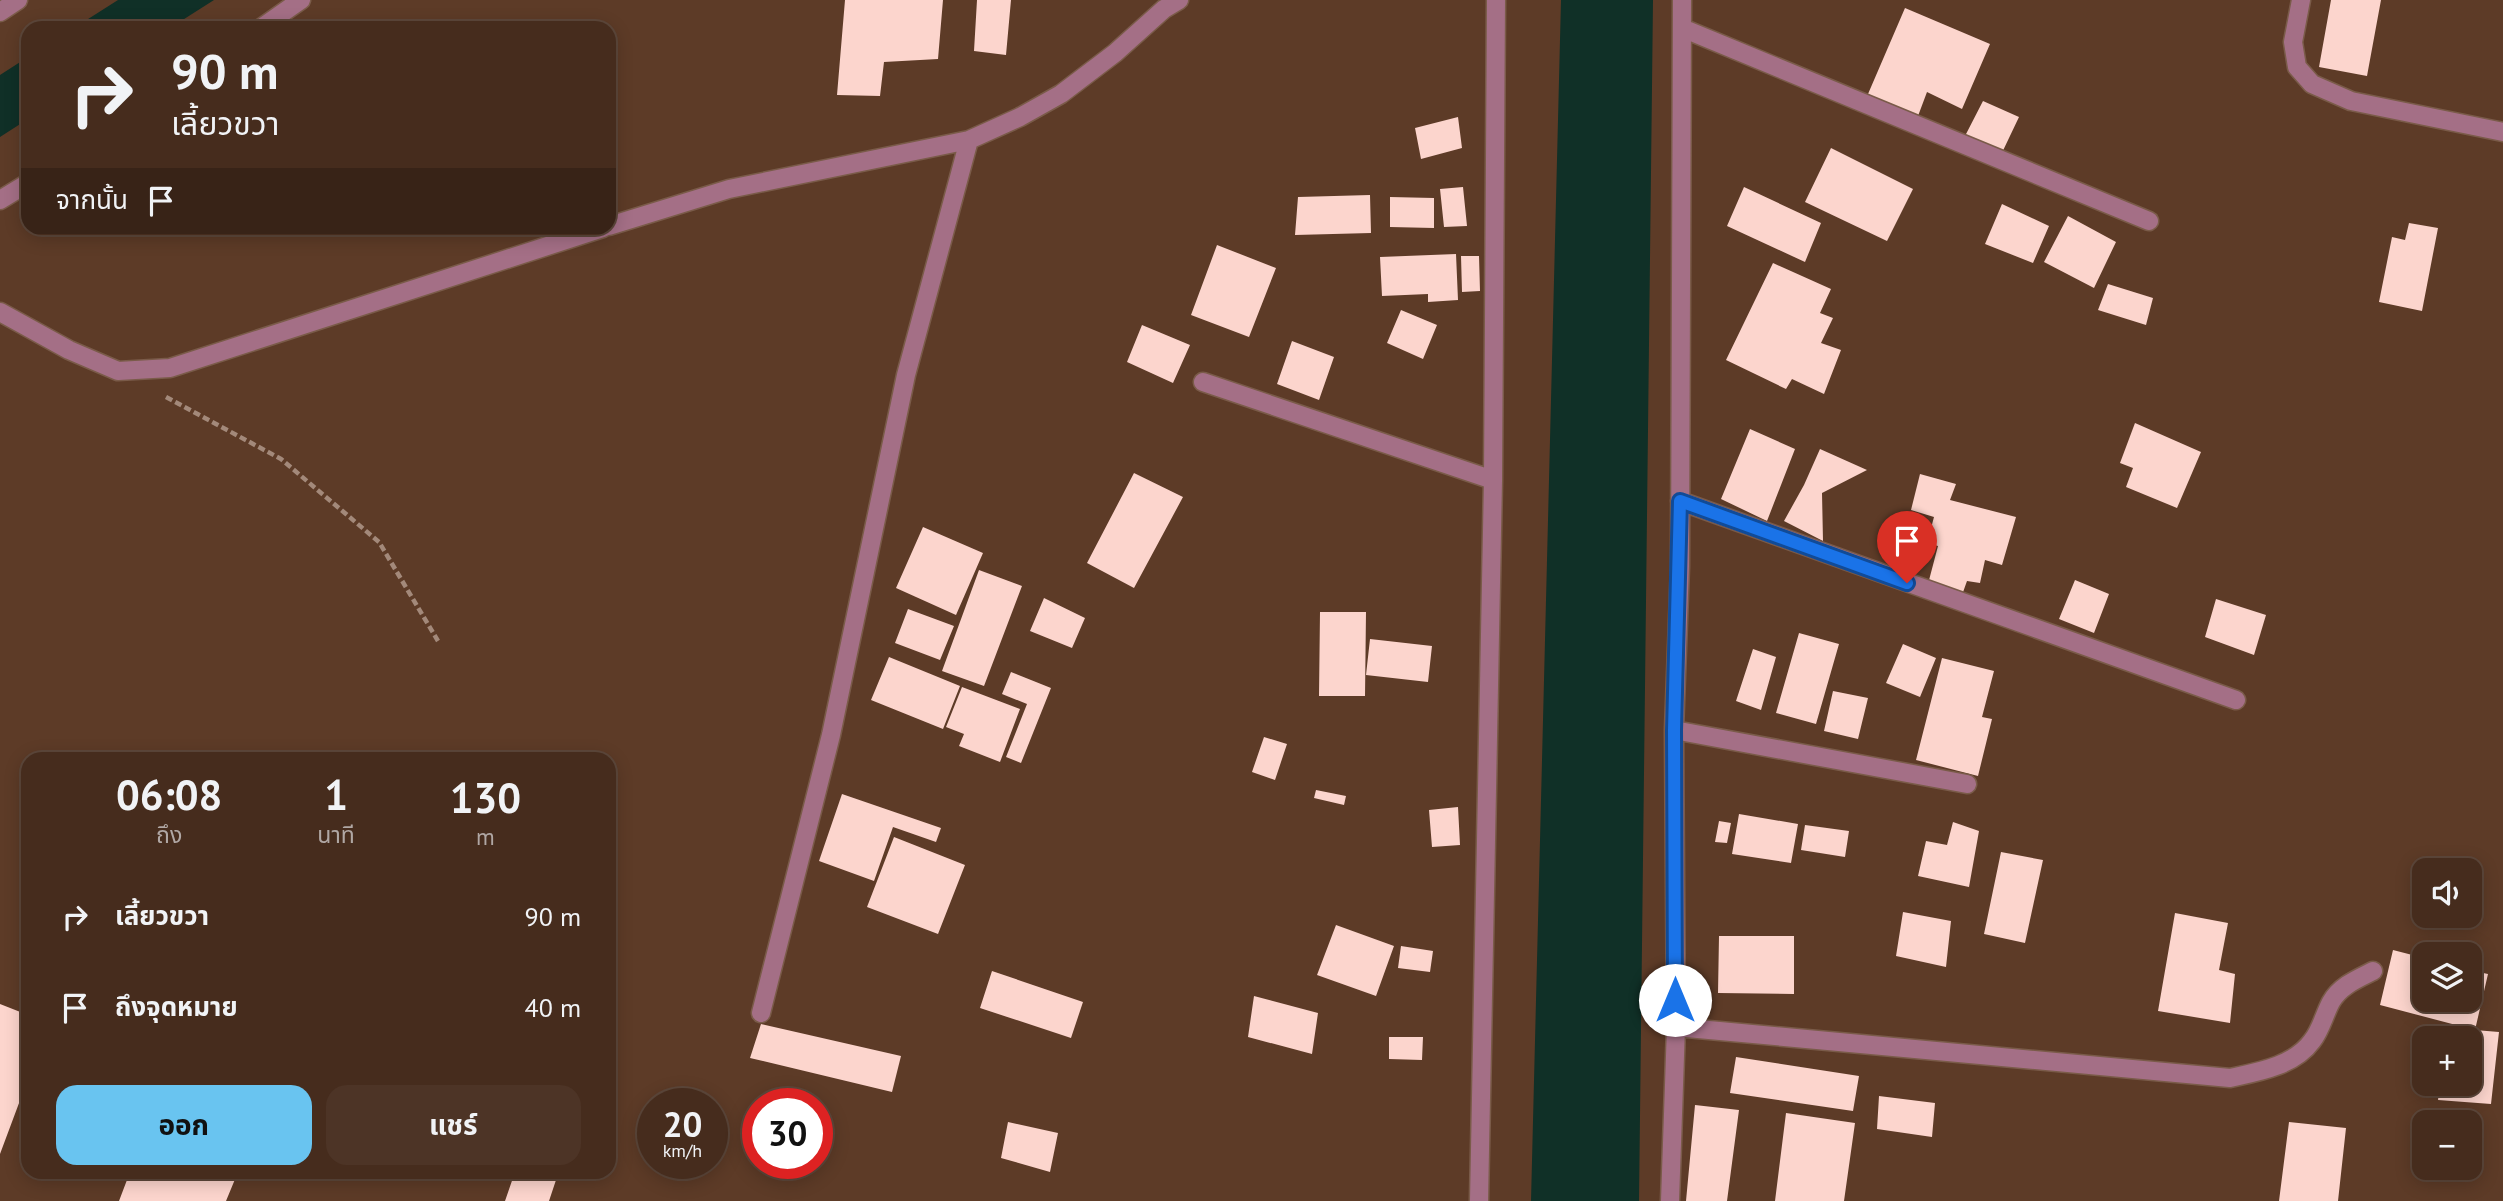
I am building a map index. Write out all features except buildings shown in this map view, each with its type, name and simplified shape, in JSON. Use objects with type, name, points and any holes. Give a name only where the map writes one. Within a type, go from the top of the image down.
[{"type":"street","points":[[0,12],[18,0]]},
{"type":"street","points":[[271,21],[301,0]]},
{"type":"street","points":[[616,224],[729,189],[969,140],[1020,117],[1061,94],[1115,53],[1164,9],[1180,0]]},
{"type":"street","points":[[1479,1201],[1493,480],[1496,0]]},
{"type":"street","points":[[1670,1201],[1676,1027],[1674,730],[1680,501],[1682,0]]},
{"type":"street","points":[[2301,0],[2293,43],[2297,67],[2312,85],[2351,101],[2503,132]]},
{"type":"street","points":[[1682,28],[2149,220]]},
{"type":"street","points":[[761,1013],[831,734],[906,375],[969,140]]},
{"type":"street","points":[[0,200],[21,187]]},
{"type":"street","points":[[0,312],[69,350],[118,371],[170,368],[581,235]]},
{"type":"street","points":[[1203,382],[1493,480]]},
{"type":"street","points":[[1680,501],[2236,700]]},
{"type":"street","points":[[1674,730],[1967,784]]},
{"type":"street","points":[[1676,1027],[2230,1078],[2259,1072],[2297,1055],[2312,1042],[2332,1001],[2348,983],[2373,971]]},
{"type":"path","points":[[162,395],[281,459],[379,542],[438,640]]},
{"type":"water","points":[[118,0],[214,0],[181,21],[85,21]]},
{"type":"water","points":[[1561,0],[1653,0],[1639,1201],[1531,1201]]},
{"type":"water","points":[[21,62],[21,124],[0,137],[0,75]]},
{"type":"route","points":[[1675,1000],[1674,730],[1680,501],[1907,583]]}]
